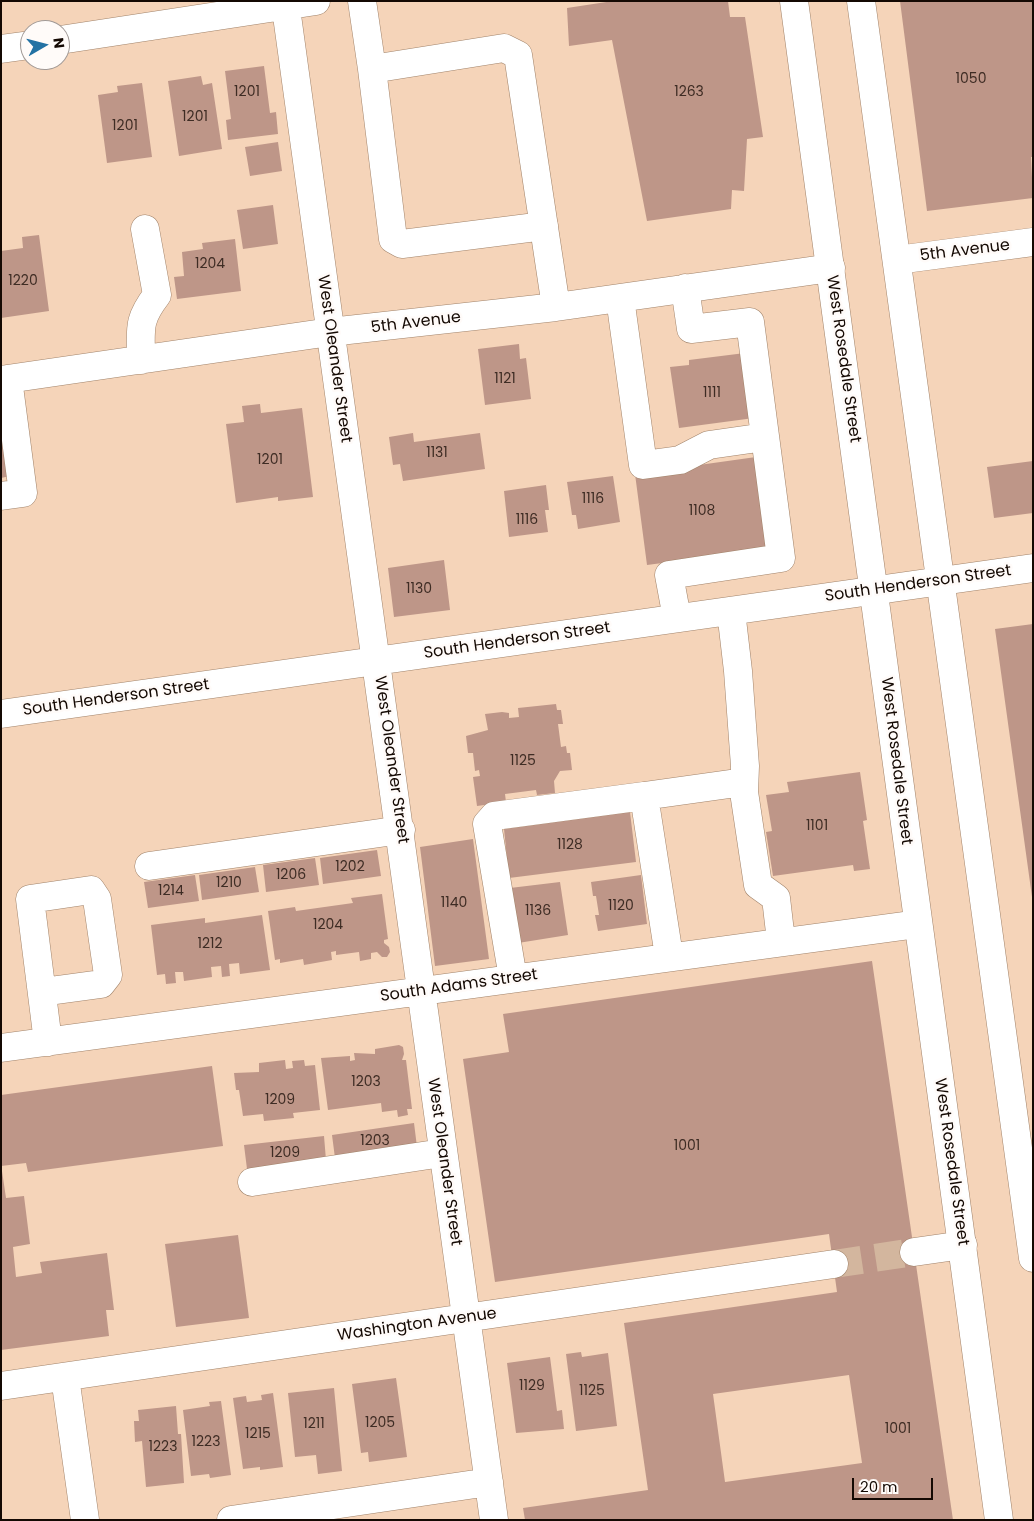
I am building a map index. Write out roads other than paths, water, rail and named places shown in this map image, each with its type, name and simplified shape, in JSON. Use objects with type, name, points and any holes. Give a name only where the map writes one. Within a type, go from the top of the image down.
[{"type":"street","points":[[70,38],[285,3],[316,1]]},
{"type":"street","points":[[362,1],[393,239],[402,244],[544,226]]},
{"type":"street","name":"West Rosedale Street","points":[[794,1],[999,1520]]},
{"type":"street","points":[[861,1],[939,581],[1032,1245]]},
{"type":"street","name":"West Oleander Street","points":[[285,3],[378,661],[442,1153],[494,1520]]},
{"type":"street","points":[[1,49],[20,46]]},
{"type":"street","points":[[372,69],[504,48],[518,54],[556,307]]},
{"type":"street","points":[[142,360],[140,323],[146,308],[156,295],[146,229]]},
{"type":"street","name":"5th Avenue","points":[[897,260],[1033,242]]},
{"type":"street","name":"5th Avenue","points":[[5,380],[330,332],[556,307],[830,268]]},
{"type":"street","points":[[677,618],[669,575],[781,558],[750,322],[691,329],[686,288]]},
{"type":"street","points":[[620,298],[643,465],[680,460],[709,444],[765,437]]},
{"type":"street","points":[[1,496],[23,494],[5,380]]},
{"type":"street","name":"South Henderson Street","points":[[1,714],[1033,568]]},
{"type":"street","points":[[731,611],[738,670],[744,782],[758,885],[776,898],[781,941]]},
{"type":"street","points":[[513,978],[487,824],[494,816],[744,782]]},
{"type":"street","points":[[644,796],[669,956]]},
{"type":"street","points":[[149,866],[401,830]]},
{"type":"street","name":"South Adams Street","points":[[1,1048],[669,956],[918,924]]},
{"type":"street","points":[[42,992],[48,1042]]},
{"type":"street","points":[[252,1182],[442,1153]]},
{"type":"street","points":[[914,1252],[963,1245]]},
{"type":"street","name":"Washington Avenue","points":[[1,1386],[834,1264]]},
{"type":"street","points":[[65,1377],[85,1520]]},
{"type":"street","points":[[230,1520],[489,1482]]},
{"type":"tunnel","points":[[834,1264],[914,1252]]}]
